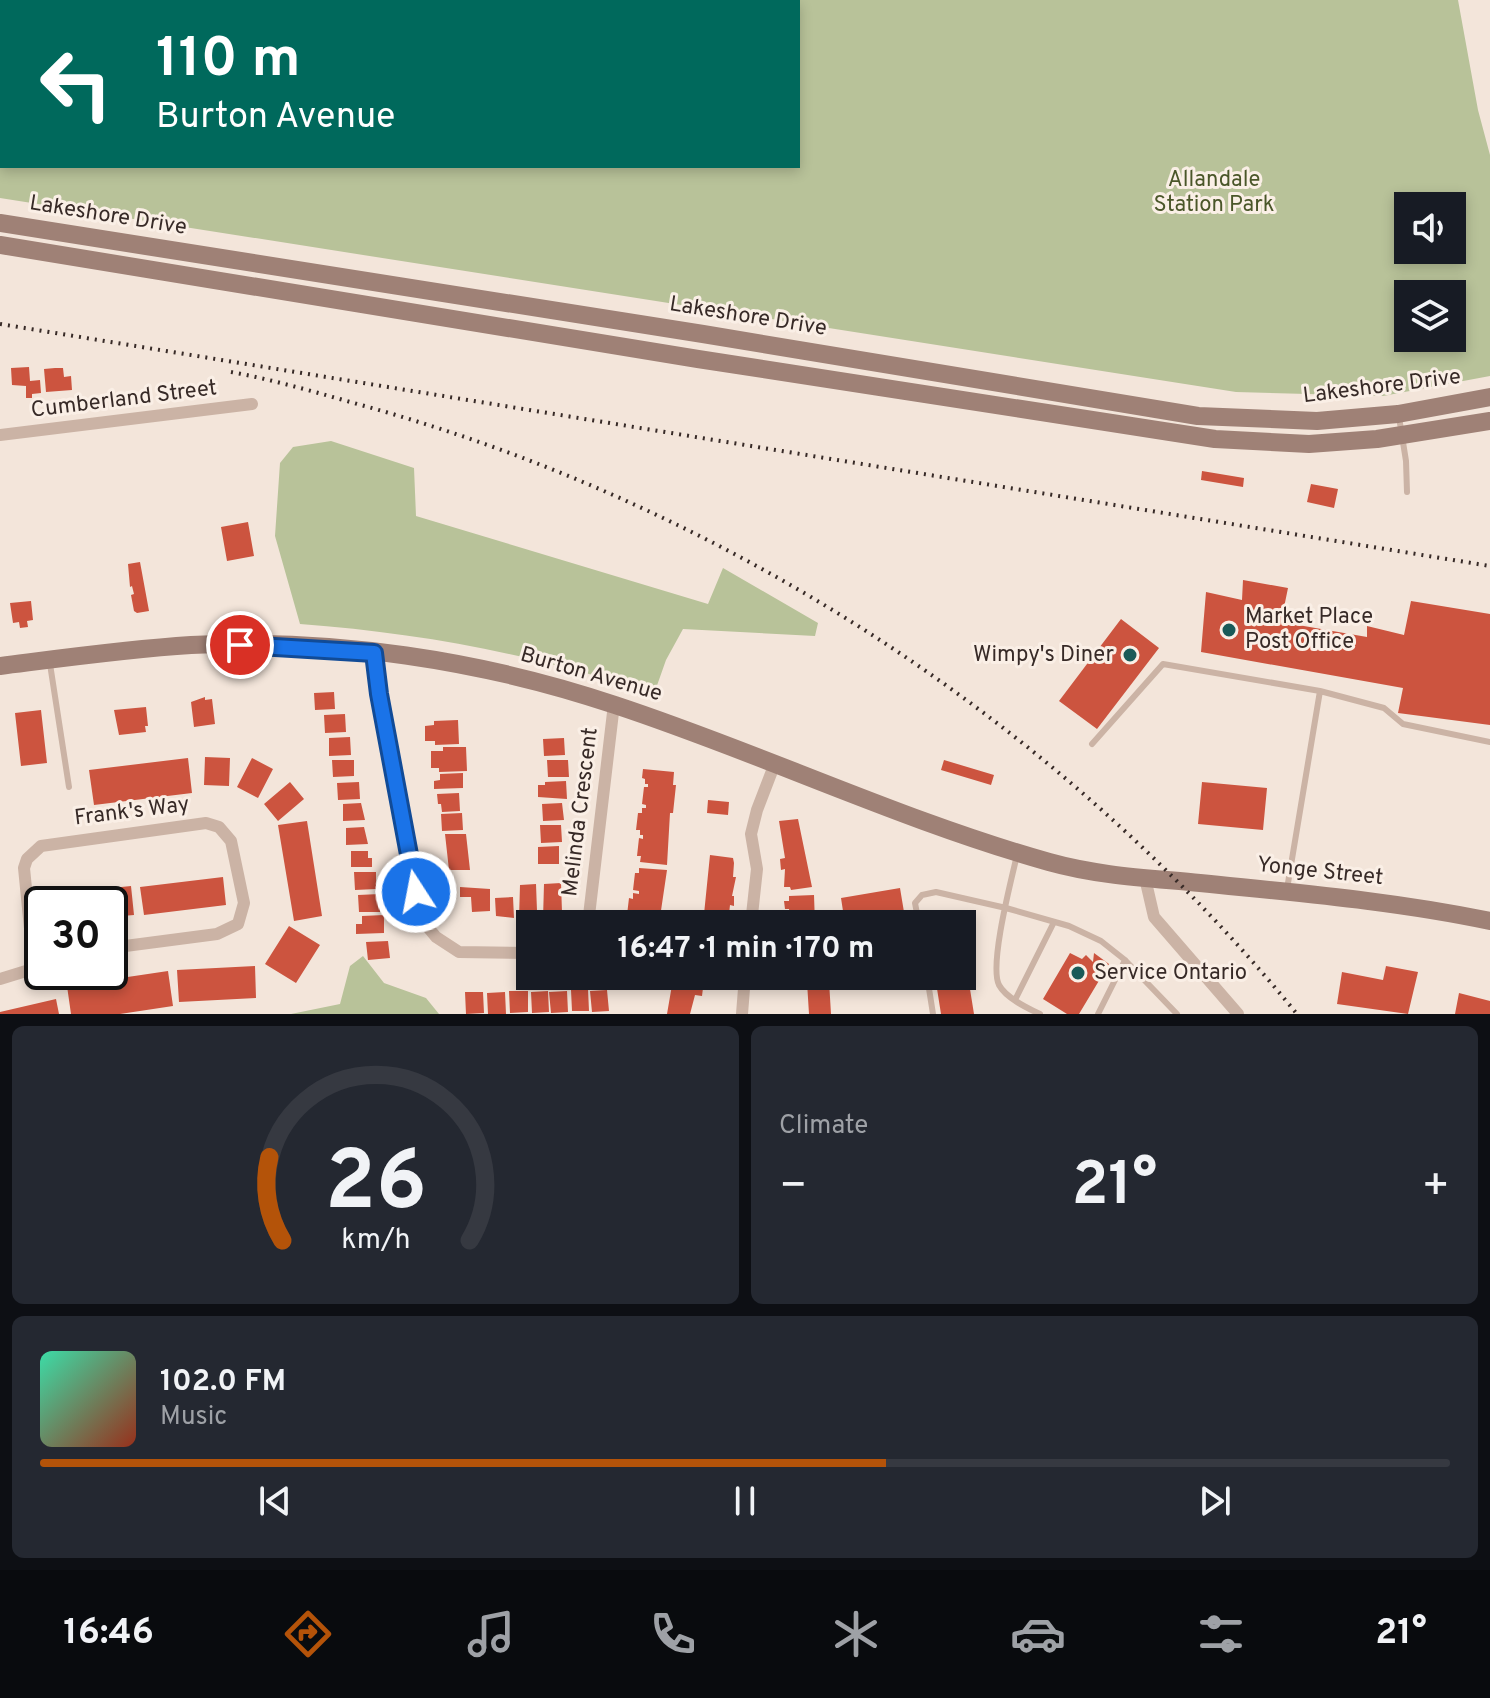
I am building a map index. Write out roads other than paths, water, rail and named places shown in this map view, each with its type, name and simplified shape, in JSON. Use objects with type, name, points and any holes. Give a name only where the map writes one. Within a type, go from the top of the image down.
[{"type":"main road","name":"Lakeshore Drive","points":[[0,223],[718,336],[1198,416],[1317,421],[1398,414],[1490,397]]},
{"type":"main road","name":"Lakeshore Drive","points":[[0,245],[698,359],[1215,439],[1309,444],[1403,435],[1490,421]]},
{"type":"main road","name":"Burton Avenue","points":[[1,662],[194,645],[292,646],[374,653],[510,676],[614,704],[1017,852],[1099,873],[1145,878]]},
{"type":"main road","name":"Yonge Street","points":[[1145,878],[1385,903],[1490,921]]},
{"type":"street","name":"Cumberland Street","points":[[0,435],[252,404]]},
{"type":"street","points":[[374,653],[416,892],[426,925],[436,937],[459,952],[516,953]]},
{"type":"street","name":"Melinda Crescent","points":[[590,910],[614,704]]},
{"type":"street","points":[[753,910],[757,869],[751,834],[775,763]]},
{"type":"street","name":"Frank's Way","points":[[27,886],[24,868],[27,859],[41,846],[206,823],[219,827],[229,835],[244,903],[238,924],[217,934],[128,946]]},
{"type":"street","points":[[1145,878],[1154,917],[1238,1014]]},
{"type":"street","name":"Frank's Way","points":[[0,979],[24,972]]},
{"type":"street","points":[[742,1014],[744,990]]},
{"type":"lane","points":[[1398,414],[1403,435],[1407,492]]},
{"type":"lane","points":[[49,659],[69,787]]},
{"type":"lane","points":[[1092,744],[1163,664],[1320,691],[1384,708],[1403,724],[1490,742]]},
{"type":"lane","points":[[1286,892],[1320,691]]},
{"type":"lane","points":[[1017,852],[995,974],[1000,988],[1032,1012],[1040,1014]]},
{"type":"lane","points":[[916,910],[915,903],[922,895],[936,892],[1054,922],[1101,941],[1125,960],[1177,1014]]},
{"type":"lane","points":[[1015,1000],[1054,922]]},
{"type":"lane","points":[[1098,1014],[1125,960]]},
{"type":"lane","points":[[929,990],[933,1014]]},
{"type":"railway","points":[[0,324],[1490,566]]},
{"type":"railway","points":[[231,372],[361,405],[496,448],[627,501],[754,564],[876,637],[992,719],[1101,809],[1203,908],[1297,1014]]},
{"type":"place","name":"Market Place Post Office","points":[[1229,630]]},
{"type":"place","name":"Wimpy's Diner","points":[[1130,655]]},
{"type":"place","name":"Service Ontario","points":[[1078,973]]},
{"type":"park label","name":"Allandale Station Park","points":[[1214,192]]}]
